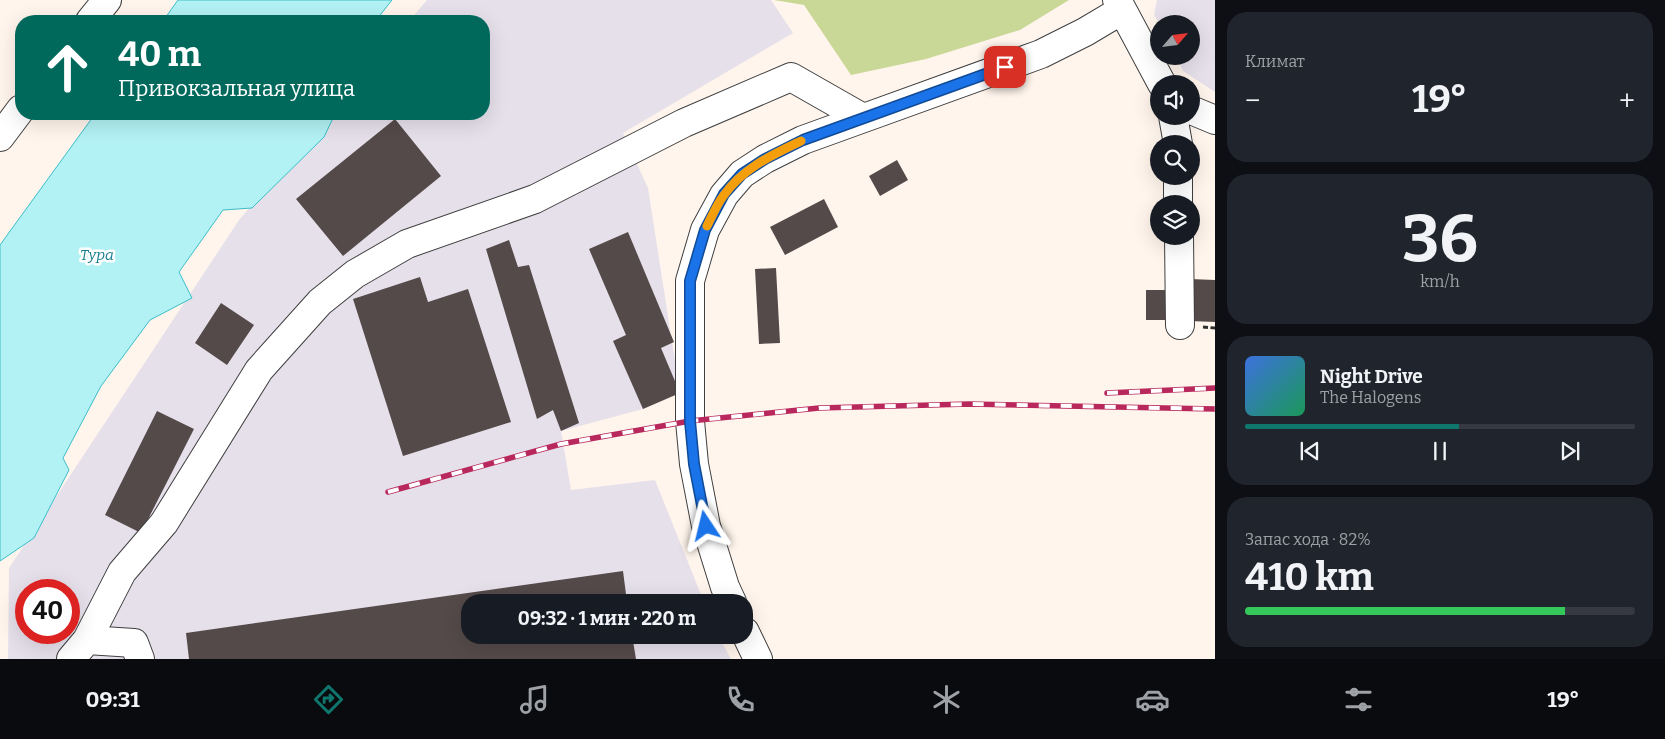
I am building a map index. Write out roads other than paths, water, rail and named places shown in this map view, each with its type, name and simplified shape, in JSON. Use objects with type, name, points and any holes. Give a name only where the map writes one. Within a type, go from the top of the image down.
[{"type":"street","points":[[95,15],[107,0]]},
{"type":"street","points":[[728,594],[706,526],[694,464],[690,421],[690,281],[705,230],[724,194],[742,174],[765,159],[803,140],[1041,54],[1085,32],[1120,5],[1157,75]]},
{"type":"street","points":[[79,650],[122,572],[164,522],[259,370],[320,302],[355,274],[406,244],[535,199],[684,123],[791,77],[863,118]]},
{"type":"street","points":[[1200,114],[1215,120]]},
{"type":"street","points":[[0,137],[15,117]]},
{"type":"street","points":[[1179,245],[1180,325]]},
{"type":"street","points":[[79,650],[134,643],[140,659]]},
{"type":"street","points":[[751,644],[758,659]]},
{"type":"water","points":[[178,0],[392,0],[380,15],[167,15]]},
{"type":"water","name":"Тура","points":[[91,120],[332,120],[324,137],[252,208],[223,210],[179,272],[192,298],[150,320],[101,386],[63,458],[69,470],[34,538],[0,561],[0,245]]},
{"type":"railway","points":[[1107,393],[1215,388]]},
{"type":"railway","points":[[388,492],[561,444],[690,421],[819,408],[969,404],[1215,409]]}]
